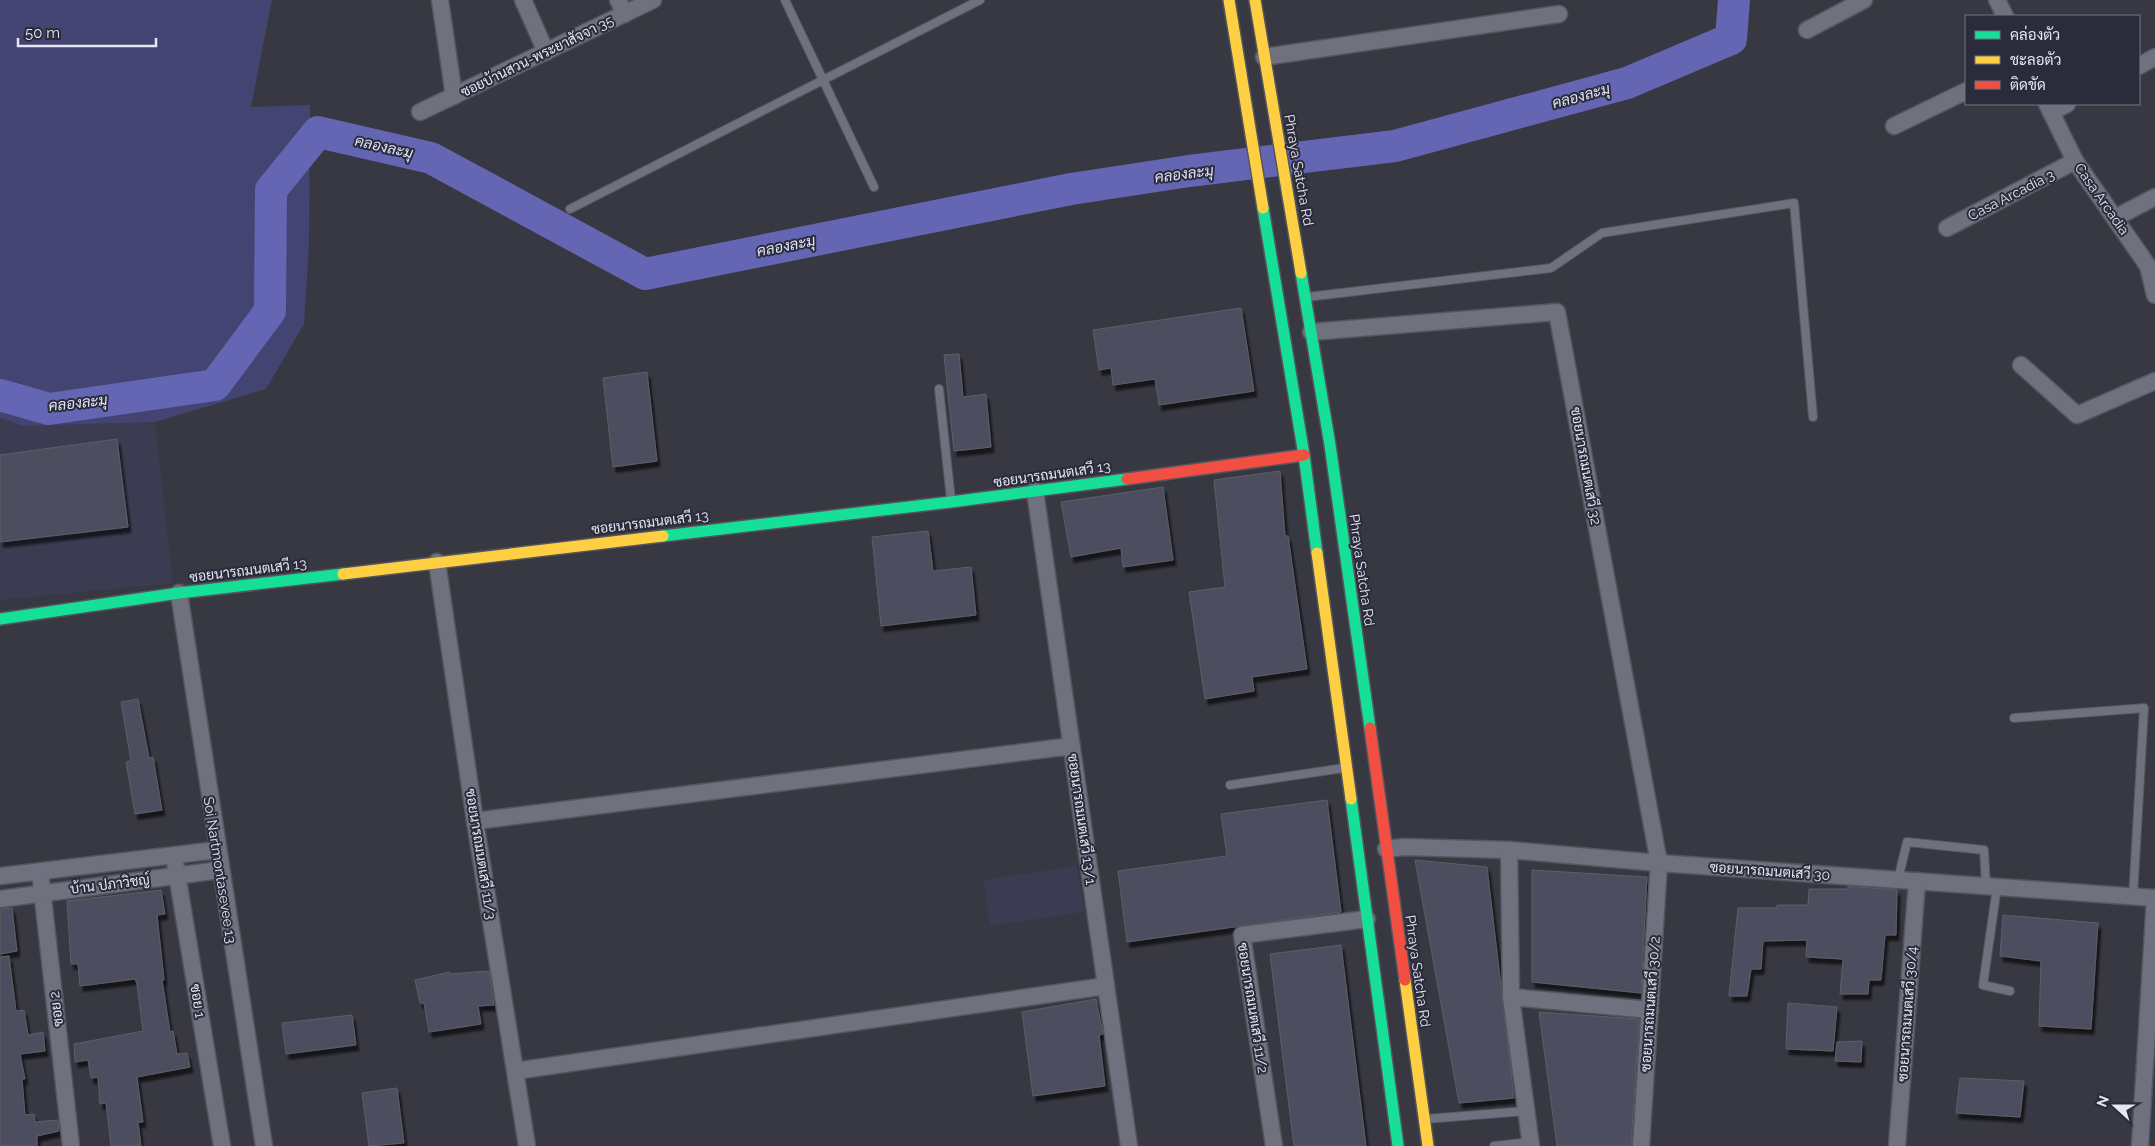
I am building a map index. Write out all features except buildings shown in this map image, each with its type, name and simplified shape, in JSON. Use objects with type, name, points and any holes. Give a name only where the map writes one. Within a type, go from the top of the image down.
[{"type":"main road","points":[[1229,0],[1304,455],[1398,1146]]},
{"type":"main road","name":"Phraya Satcha Rd","points":[[1255,0],[1330,445],[1428,1146]]},
{"type":"main road","name":"ซอยนารถมนตเสวี 13","points":[[0,618],[179,593],[951,502],[1304,455]]},
{"type":"street","points":[[440,0],[454,96]]},
{"type":"street","points":[[523,0],[546,52]]},
{"type":"street","name":"ซอยบ้านสวน-พระยาสัจจา 35","points":[[420,112],[546,52],[621,7],[653,0]]},
{"type":"street","points":[[1807,30],[1864,0]]},
{"type":"street","points":[[1998,0],[2004,15]]},
{"type":"street","points":[[1264,57],[1559,14]]},
{"type":"street","points":[[2140,65],[2155,57]]},
{"type":"street","points":[[1894,126],[1965,90]]},
{"type":"street","points":[[2049,108],[2062,105]]},
{"type":"street","name":"Casa Arcadia","points":[[2049,108],[2075,162],[2148,266],[2155,295]]},
{"type":"street","name":"Casa Arcadia 3","points":[[1947,228],[2075,162]]},
{"type":"street","points":[[2115,218],[2155,197]]},
{"type":"street","name":"ซอยนารถมนตเสวี 32","points":[[1311,332],[1557,312],[1659,862]]},
{"type":"street","points":[[2021,365],[2078,415],[2155,381]]},
{"type":"street","name":"ซอยนารถมนตเสวี 13/1","points":[[1035,491],[1129,1146]]},
{"type":"street","name":"ซอยนารถมนตเสวี 11/3","points":[[438,562],[475,821],[527,1146]]},
{"type":"street","name":"Soi Nartmontasevee 13","points":[[179,593],[220,870],[264,1146]]},
{"type":"street","points":[[475,821],[1072,746]]},
{"type":"street","name":"ซอยนารถมนตเสวี 30","points":[[1386,849],[1404,847],[1509,850],[2155,898]]},
{"type":"street","name":"บ้าน ปภาวิชญ์","points":[[0,876],[217,850]]},
{"type":"street","points":[[1509,850],[1512,997],[1530,1144]]},
{"type":"street","name":"ซอย 1","points":[[174,856],[222,1146]]},
{"type":"street","name":"ซอยนารถมนตเสวี 30/2","points":[[1641,1146],[1659,862]]},
{"type":"street","name":"บ้าน ปภาวิชญ์","points":[[0,898],[220,870]]},
{"type":"street","name":"ซอย 2","points":[[40,872],[71,1146]]},
{"type":"street","name":"ซอยนารถมนตเสวี 30/4","points":[[1897,1146],[1917,881]]},
{"type":"street","points":[[2140,1146],[2155,898]]},
{"type":"street","name":"ซอยนารถมนตเสวี 11/2","points":[[1274,1146],[1242,935],[1367,919]]},
{"type":"street","points":[[515,1071],[1106,986]]},
{"type":"street","points":[[1512,997],[1650,1010]]},
{"type":"lane","points":[[785,0],[874,188]]},
{"type":"lane","points":[[570,209],[980,0]]},
{"type":"lane","points":[[1305,298],[1551,268],[1602,233],[1794,203],[1813,417]]},
{"type":"lane","points":[[939,389],[951,502]]},
{"type":"lane","points":[[2014,718],[2144,708],[2133,896]]},
{"type":"lane","points":[[1230,785],[1346,768]]},
{"type":"lane","points":[[1898,880],[1907,842],[1984,850],[1991,886],[1983,985],[2010,991]]},
{"type":"lane","points":[[1424,1119],[1527,1111]]},
{"type":"lane","points":[[1494,1146],[1530,1144]]},
{"type":"shaded area","points":[[0,0],[272,0],[251,107],[310,105],[309,246],[304,324],[266,389],[155,422],[23,426],[0,418]]},
{"type":"shaded area","points":[[0,418],[23,426],[155,422],[173,583],[0,600]]},
{"type":"shaded area","points":[[1077,866],[1084,912],[990,926],[983,880]]},
{"type":"waterway","name":"คลองละมุ","points":[[0,395],[49,409],[215,385],[270,311],[271,190],[318,132],[431,158],[645,274],[1071,189],[1189,171],[1395,146],[1627,83],[1731,39],[1734,0]]},
{"type":"traffic: fast","points":[[1263,208],[1304,455],[1317,553]]},
{"type":"traffic: fast","points":[[1301,273],[1330,445],[1370,728]]},
{"type":"traffic: fast","points":[[663,536],[1127,479]]},
{"type":"traffic: fast","points":[[0,619],[179,593],[343,574]]},
{"type":"traffic: fast","points":[[1351,799],[1398,1146]]},
{"type":"traffic: slow","points":[[1229,0],[1263,208]]},
{"type":"traffic: slow","points":[[1255,0],[1301,273]]},
{"type":"traffic: slow","points":[[343,574],[663,536]]},
{"type":"traffic: slow","points":[[1317,553],[1351,799]]},
{"type":"traffic: slow","points":[[1405,980],[1428,1146]]},
{"type":"traffic: jam","points":[[1127,479],[1304,455]]},
{"type":"traffic: jam","points":[[1370,728],[1405,980]]}]
